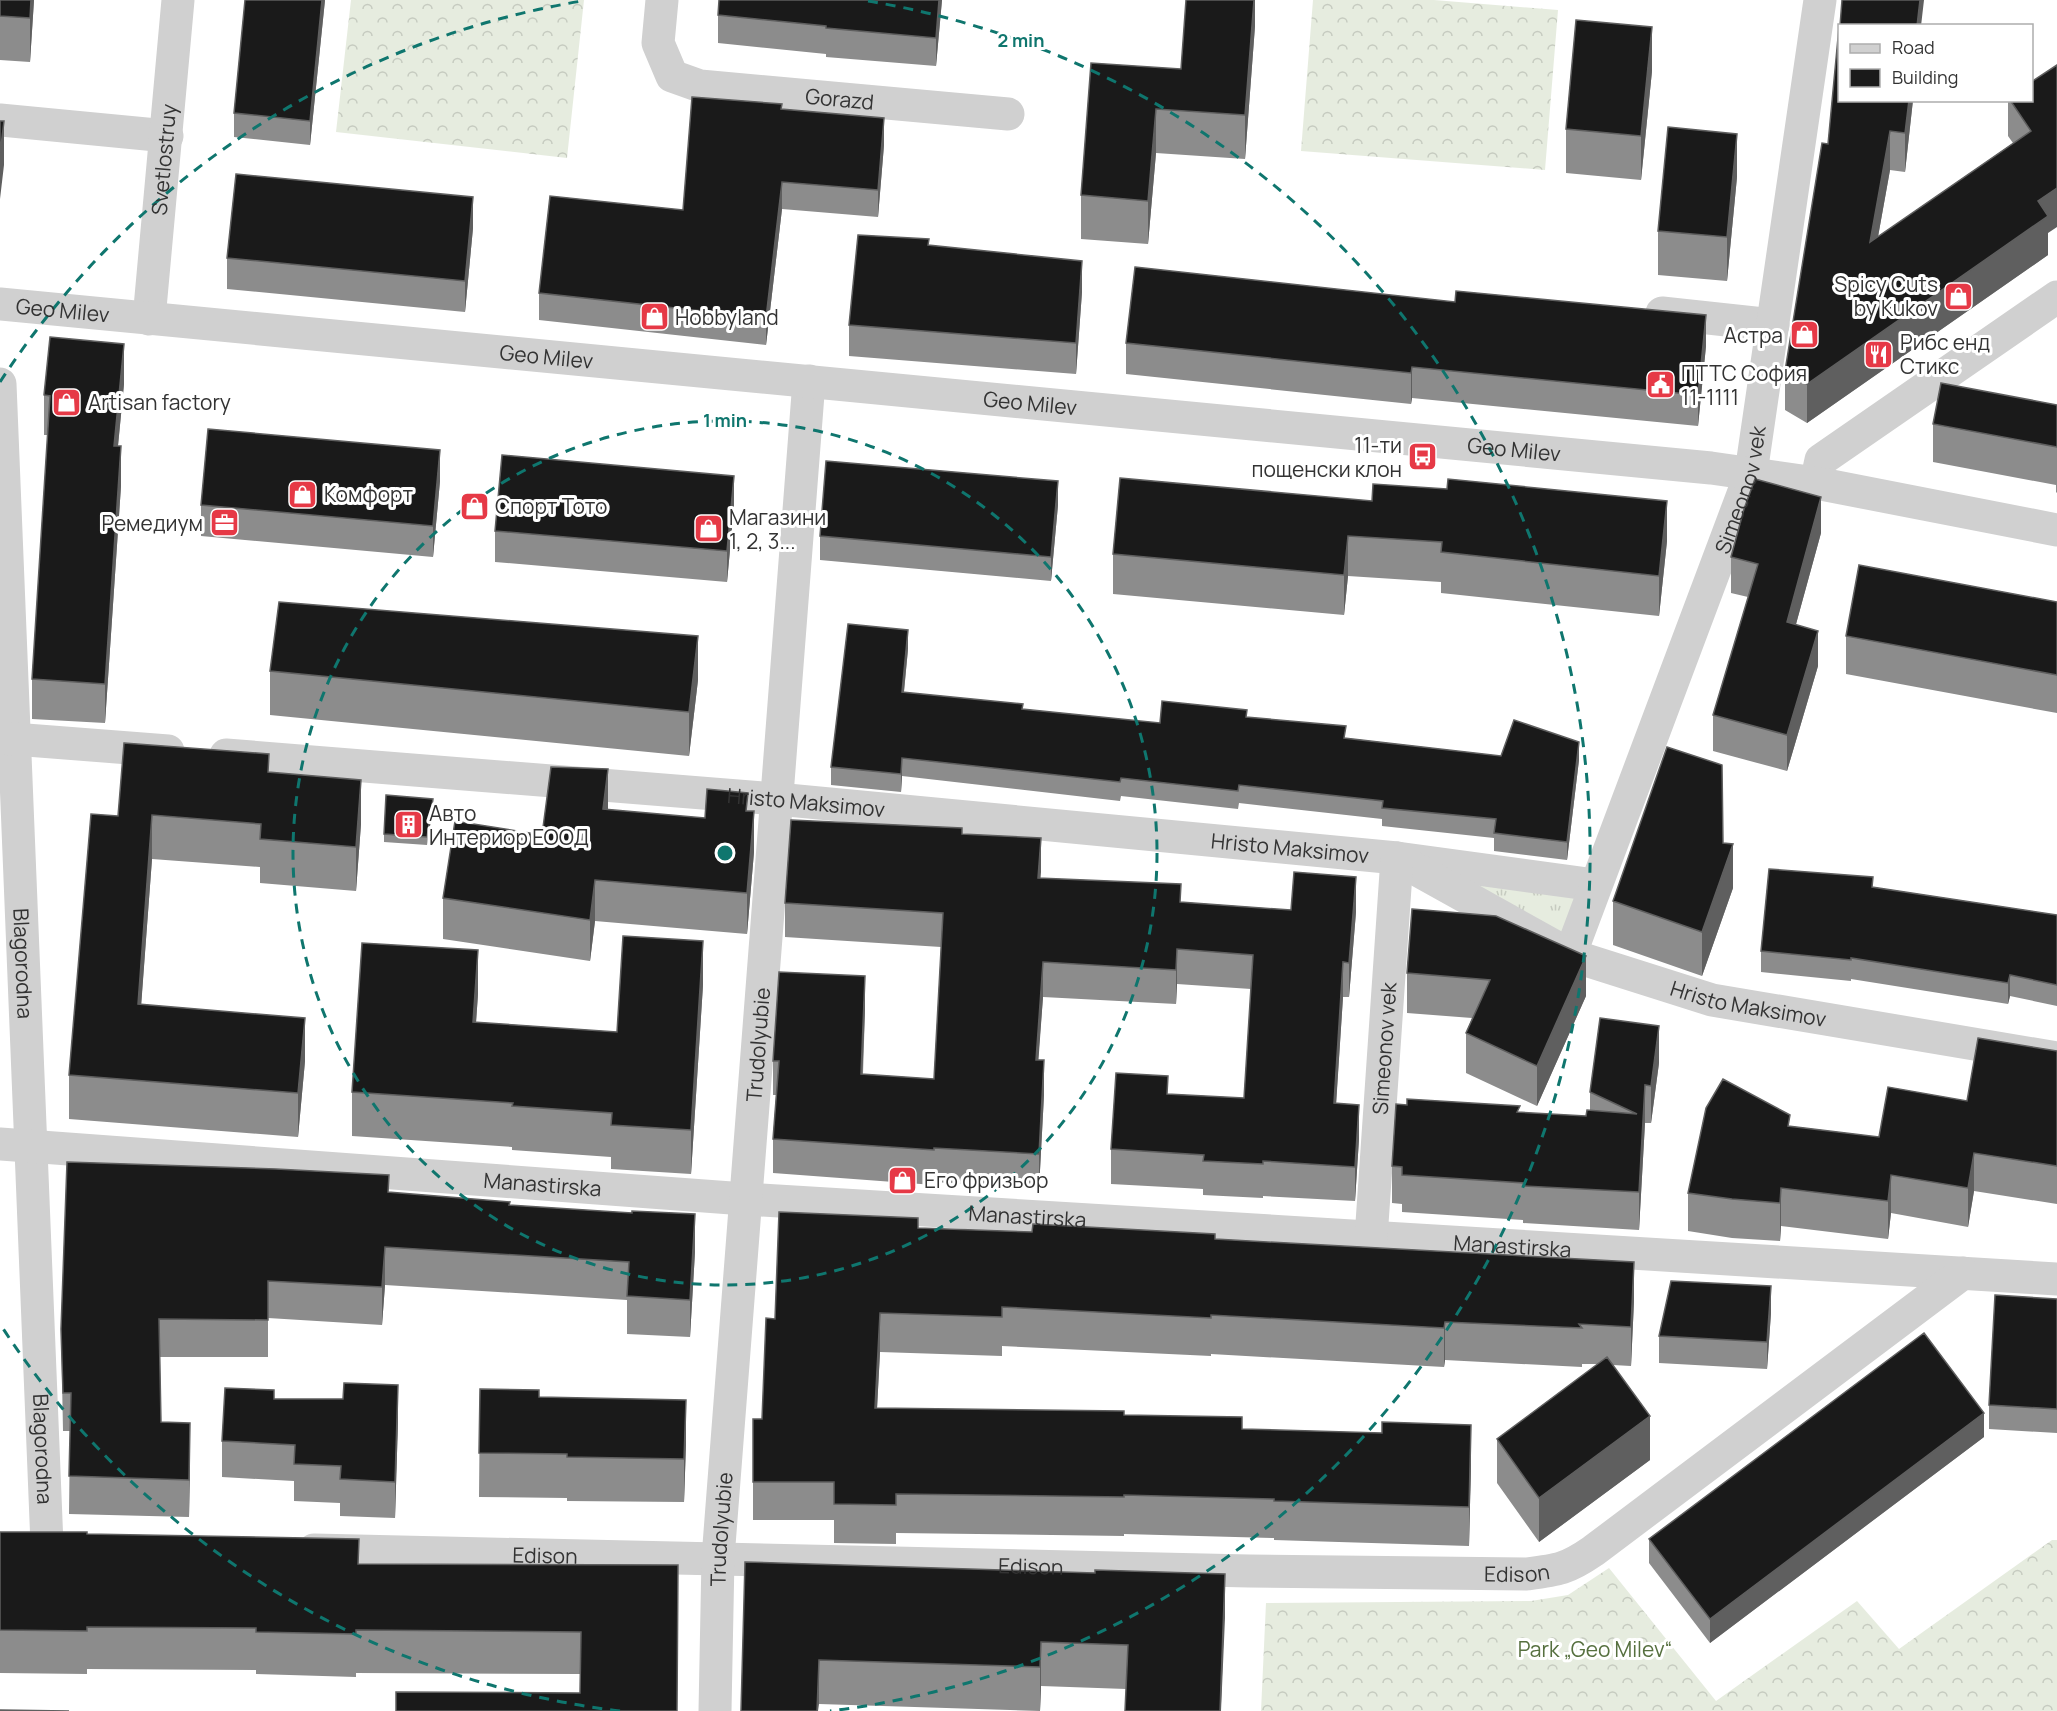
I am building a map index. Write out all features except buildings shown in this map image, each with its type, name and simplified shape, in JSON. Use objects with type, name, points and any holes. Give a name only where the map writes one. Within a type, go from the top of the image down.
[{"type":"street","name":"Svetlostruy","points":[[149,319],[178,0]]},
{"type":"street","name":"Gorazd","points":[[662,0],[658,43],[672,76],[700,86],[1008,114]]},
{"type":"street","name":"Simeonov vek","points":[[1570,955],[1751,473],[1820,0]]},
{"type":"street","points":[[0,120],[167,136]]},
{"type":"street","points":[[1816,483],[1821,460],[2057,297]]},
{"type":"street","name":"Geo Milev","points":[[0,304],[1751,473],[1816,483],[2057,530]]},
{"type":"street","points":[[1652,312],[1773,325]]},
{"type":"street","name":"Trudolyubie","points":[[715,1711],[718,1558],[809,381]]},
{"type":"street","name":"Blagorodna","points":[[0,384],[15,1145],[47,1545]]},
{"type":"street","name":"Hristo Maksimov","points":[[7,739],[777,799],[1397,858],[1595,885]]},
{"type":"street","name":"Simeonov vek","points":[[1371,1238],[1397,858]]},
{"type":"street","name":"Hristo Maksimov","points":[[1397,858],[1570,955],[1712,1000],[2057,1058]]},
{"type":"street","name":"Manastirska","points":[[15,1145],[745,1199],[2057,1279]]},
{"type":"street","name":"Edison","points":[[282,1550],[1250,1571],[1527,1574],[1559,1570],[1593,1551],[1963,1273]]},
{"type":"green space","points":[[351,0],[584,0],[567,158],[336,132]]},
{"type":"green space","points":[[1313,0],[1434,0],[1558,10],[1545,170],[1301,151]]},
{"type":"green space","points":[[1397,858],[1595,885],[1570,955]]},
{"type":"green space","name":"Park „Geo Milev“","points":[[2052,1540],[2057,1540],[2057,1711],[1261,1711],[1266,1603],[1531,1601],[1568,1595],[1609,1568],[1716,1701],[1857,1601],[1899,1649]]},
{"type":"place","name":"Spicy Cuts by Kukov","points":[[1959,296]]},
{"type":"place","name":"Hobbyland","points":[[654,317]]},
{"type":"place","name":"Астра","points":[[1804,335]]},
{"type":"place","name":"Рибс енд Стикс","points":[[1879,354]]},
{"type":"place","name":"ПТТС София 11-1111","points":[[1660,385]]},
{"type":"place","name":"Artisan factory","points":[[67,402]]},
{"type":"place","name":"11-ти пощенски клон","points":[[1423,457]]},
{"type":"place","name":"Комфорт","points":[[303,494]]},
{"type":"place","name":"Спорт Тото","points":[[474,506]]},
{"type":"place","name":"Ремедиум","points":[[224,523]]},
{"type":"place","name":"Магазини 1, 2, 3...","points":[[708,529]]},
{"type":"place","name":"Авто Интериор ЕООД","points":[[408,825]]},
{"type":"place","name":"Его фризьор","points":[[903,1180]]}]
